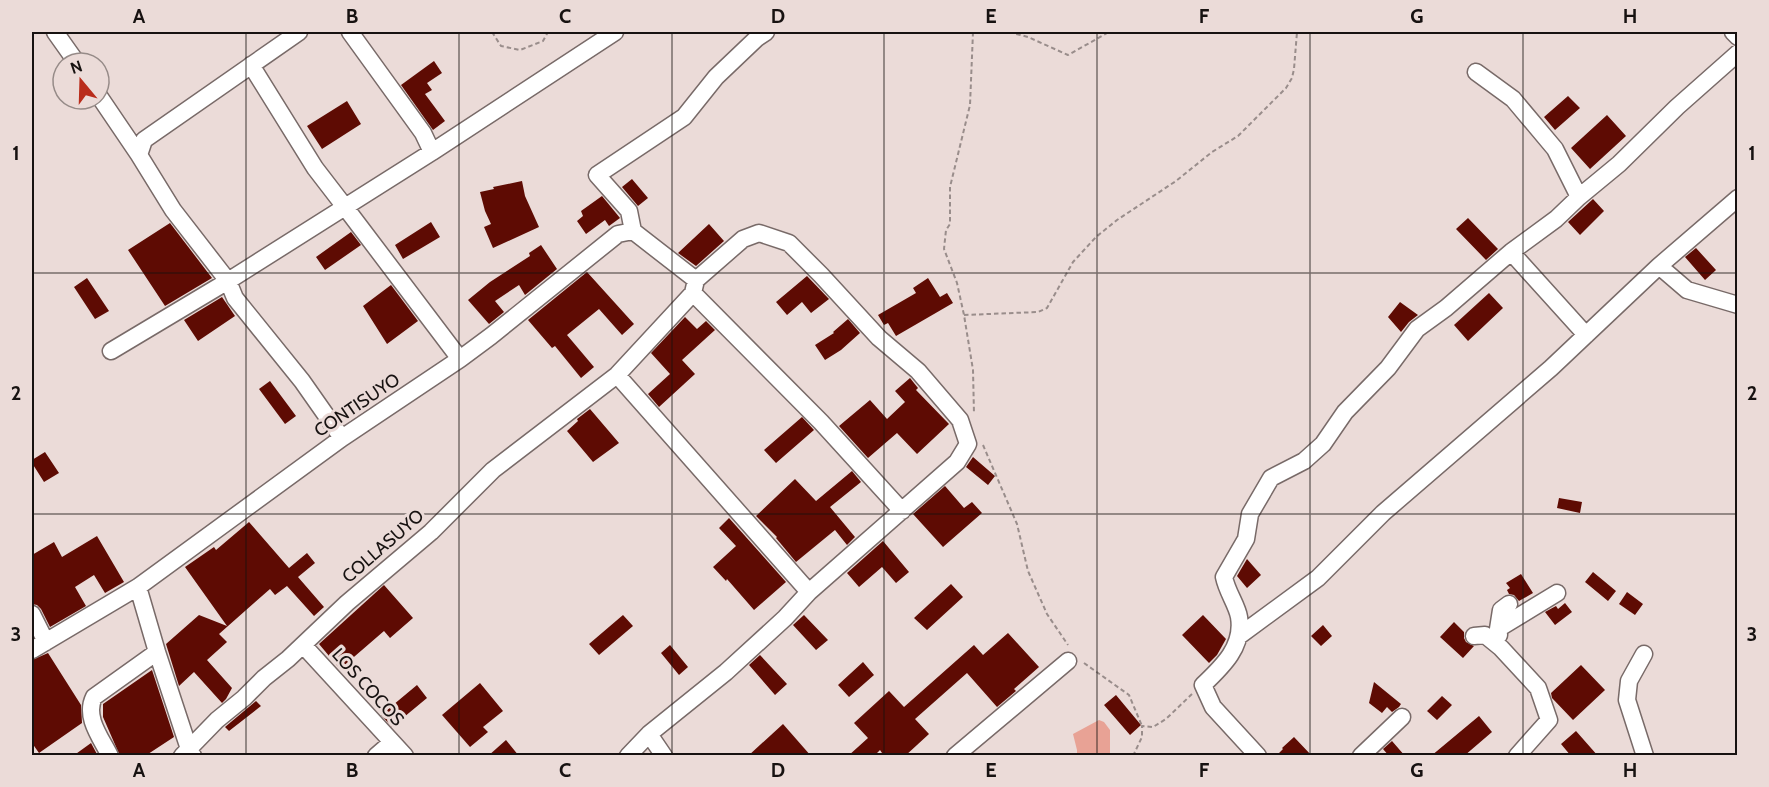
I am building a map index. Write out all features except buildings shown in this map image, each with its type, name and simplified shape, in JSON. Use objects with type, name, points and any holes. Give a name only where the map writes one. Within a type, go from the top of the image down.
[{"type":"street","points":[[55,32],[68,51]]},
{"type":"street","points":[[139,155],[144,140],[299,32]]},
{"type":"street","points":[[350,32],[423,133],[432,152]]},
{"type":"street","points":[[111,351],[228,281],[432,152],[615,32]]},
{"type":"street","points":[[628,756],[649,734],[726,672],[785,618],[809,592],[902,511],[695,286],[633,231],[629,211],[597,175],[684,117],[716,77],[766,32]]},
{"type":"street","points":[[1733,32],[1737,37]]},
{"type":"street","points":[[1258,756],[1213,707],[1203,685],[1219,670],[1238,643],[1239,616],[1224,578],[1246,539],[1250,514],[1271,478],[1304,461],[1323,444],[1345,412],[1388,368],[1417,329],[1446,308],[1511,252],[1556,219],[1619,164],[1737,53]]},
{"type":"street","points":[[251,65],[315,168],[459,359]]},
{"type":"street","points":[[1476,72],[1513,99],[1555,149],[1579,197]]},
{"type":"street","points":[[109,111],[173,210],[228,281],[235,298],[302,381],[342,438]]},
{"type":"street","points":[[1239,636],[1318,578],[1383,513],[1476,435],[1586,336],[1659,266],[1737,198]]},
{"type":"street","name":"CONTISUYO","points":[[39,646],[138,587],[342,438],[491,336],[618,234],[633,231]]},
{"type":"street","name":"COLLASUYO","points":[[188,753],[217,720],[288,659],[347,603],[431,532],[492,470],[617,375],[695,286],[743,239],[759,232],[789,243],[879,338],[918,371],[960,420],[968,444],[957,462],[902,511]]},
{"type":"street","points":[[1511,252],[1586,336]]},
{"type":"street","points":[[1659,266],[1687,290],[1737,305]]},
{"type":"street","points":[[617,375],[809,592]]},
{"type":"street","points":[[138,587],[188,753]]},
{"type":"street","points":[[1498,629],[1557,593]]},
{"type":"street","points":[[1501,648],[1498,629],[1500,610],[1509,604]]},
{"type":"street","points":[[32,614],[39,646]]},
{"type":"street","points":[[1474,636],[1485,635],[1501,648],[1538,688],[1549,720],[1517,756]]},
{"type":"street","name":"LOS COCOS","points":[[303,645],[405,756]]},
{"type":"street","points":[[110,756],[92,720],[90,705],[94,697],[156,652]]},
{"type":"street","points":[[1644,654],[1629,681],[1627,700],[1645,756]]},
{"type":"street","points":[[955,756],[1074,657]]},
{"type":"street","points":[[1361,756],[1402,717]]},
{"type":"street","points":[[649,734],[654,756]]},
{"type":"street","points":[[649,734],[664,756]]},
{"type":"street","points":[[376,756],[391,743]]},
{"type":"path","points":[[492,32],[501,46],[520,50],[543,41],[549,32]]},
{"type":"path","points":[[973,32],[969,105],[950,187],[950,224],[946,230],[944,249],[957,283],[964,315],[973,370],[975,415]]},
{"type":"path","points":[[1009,32],[1028,37],[1068,55],[1109,32]]},
{"type":"path","points":[[964,315],[1038,312],[1047,308],[1073,262],[1096,237],[1117,220],[1176,181],[1212,152],[1238,136],[1286,88],[1294,69],[1297,32]]},
{"type":"path","points":[[982,442],[1017,524],[1028,571],[1047,614],[1074,657],[1129,695],[1142,726],[1142,737],[1132,756]]},
{"type":"path","points":[[1142,726],[1153,727],[1166,719],[1203,685]]},
{"type":"shaded area","points":[[1099,720],[1104,722],[1110,730],[1110,755],[1077,755],[1073,734]]}]
